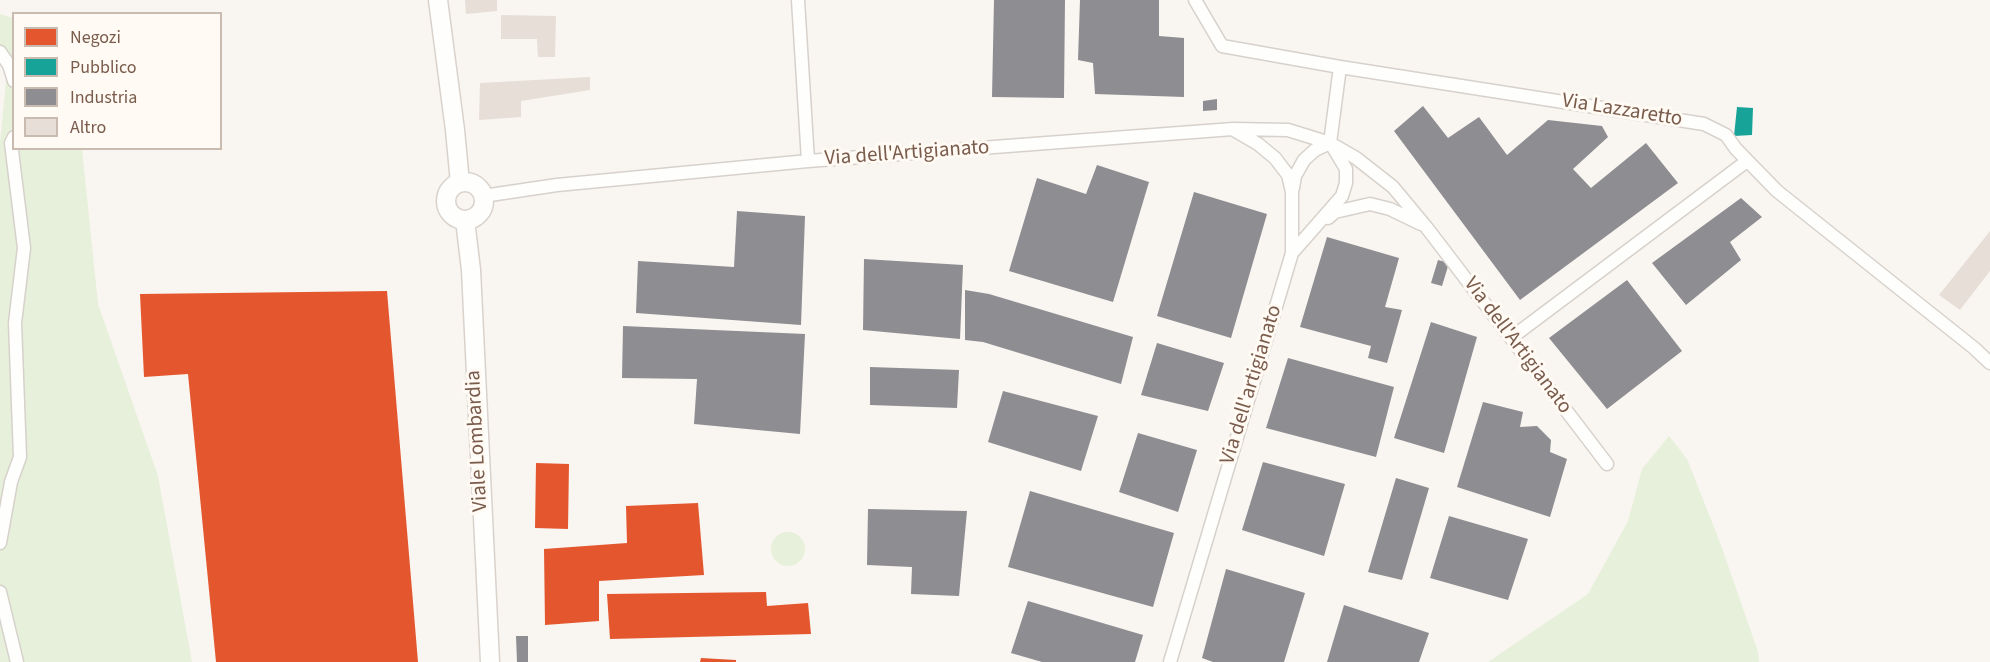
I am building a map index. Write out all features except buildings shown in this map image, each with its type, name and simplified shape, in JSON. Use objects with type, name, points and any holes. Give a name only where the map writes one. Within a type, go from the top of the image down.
[{"type":"main road","points":[[438,0],[460,183]]},
{"type":"main road","points":[[465,182],[476,186],[483,196],[483,207],[476,217],[459,219],[449,212],[446,201],[450,190],[460,183],[465,182]]},
{"type":"main road","name":"Viale Lombardia","points":[[465,220],[471,270],[490,662]]},
{"type":"street","points":[[798,0],[808,161]]},
{"type":"street","name":"Via Lazzaretto","points":[[1195,0],[1222,46],[1340,67],[1704,124],[1726,135],[1747,161],[1777,191],[1990,363]]},
{"type":"street","points":[[0,52],[9,64],[12,74]]},
{"type":"street","points":[[1292,192],[1295,176],[1304,160],[1315,150],[1330,143],[1340,67]]},
{"type":"street","name":"Via dell'Artigianato","points":[[483,196],[557,185],[808,161],[1233,129],[1288,130],[1330,143],[1356,158],[1393,187],[1427,228],[1607,464]]},
{"type":"street","name":"Via dell'artigianato","points":[[1170,662],[1292,253],[1292,192],[1288,175],[1275,158],[1258,144],[1233,129]]},
{"type":"street","points":[[0,543],[11,482],[20,457],[15,323],[24,248],[12,141]]},
{"type":"street","name":"Via dell'Artigianato","points":[[1292,253],[1342,196],[1346,183],[1346,169],[1330,143]]},
{"type":"street","points":[[1511,338],[1747,161]]},
{"type":"street","name":"Via dell'Artigianato","points":[[1315,227],[1335,212],[1370,204],[1390,209],[1427,228]]},
{"type":"street","points":[[0,592],[17,662]]},
{"type":"green space","points":[[0,14],[12,18],[12,150],[82,150],[98,304],[158,476],[192,662],[0,662],[0,142],[8,62],[0,60]]},
{"type":"green space","points":[[1669,436],[1687,459],[1721,545],[1758,652],[1759,662],[1488,662],[1588,594],[1628,521],[1642,469]]},
{"type":"green space","points":[[788,532],[800,537],[805,549],[800,561],[788,566],[776,561],[771,549],[776,537]]}]
